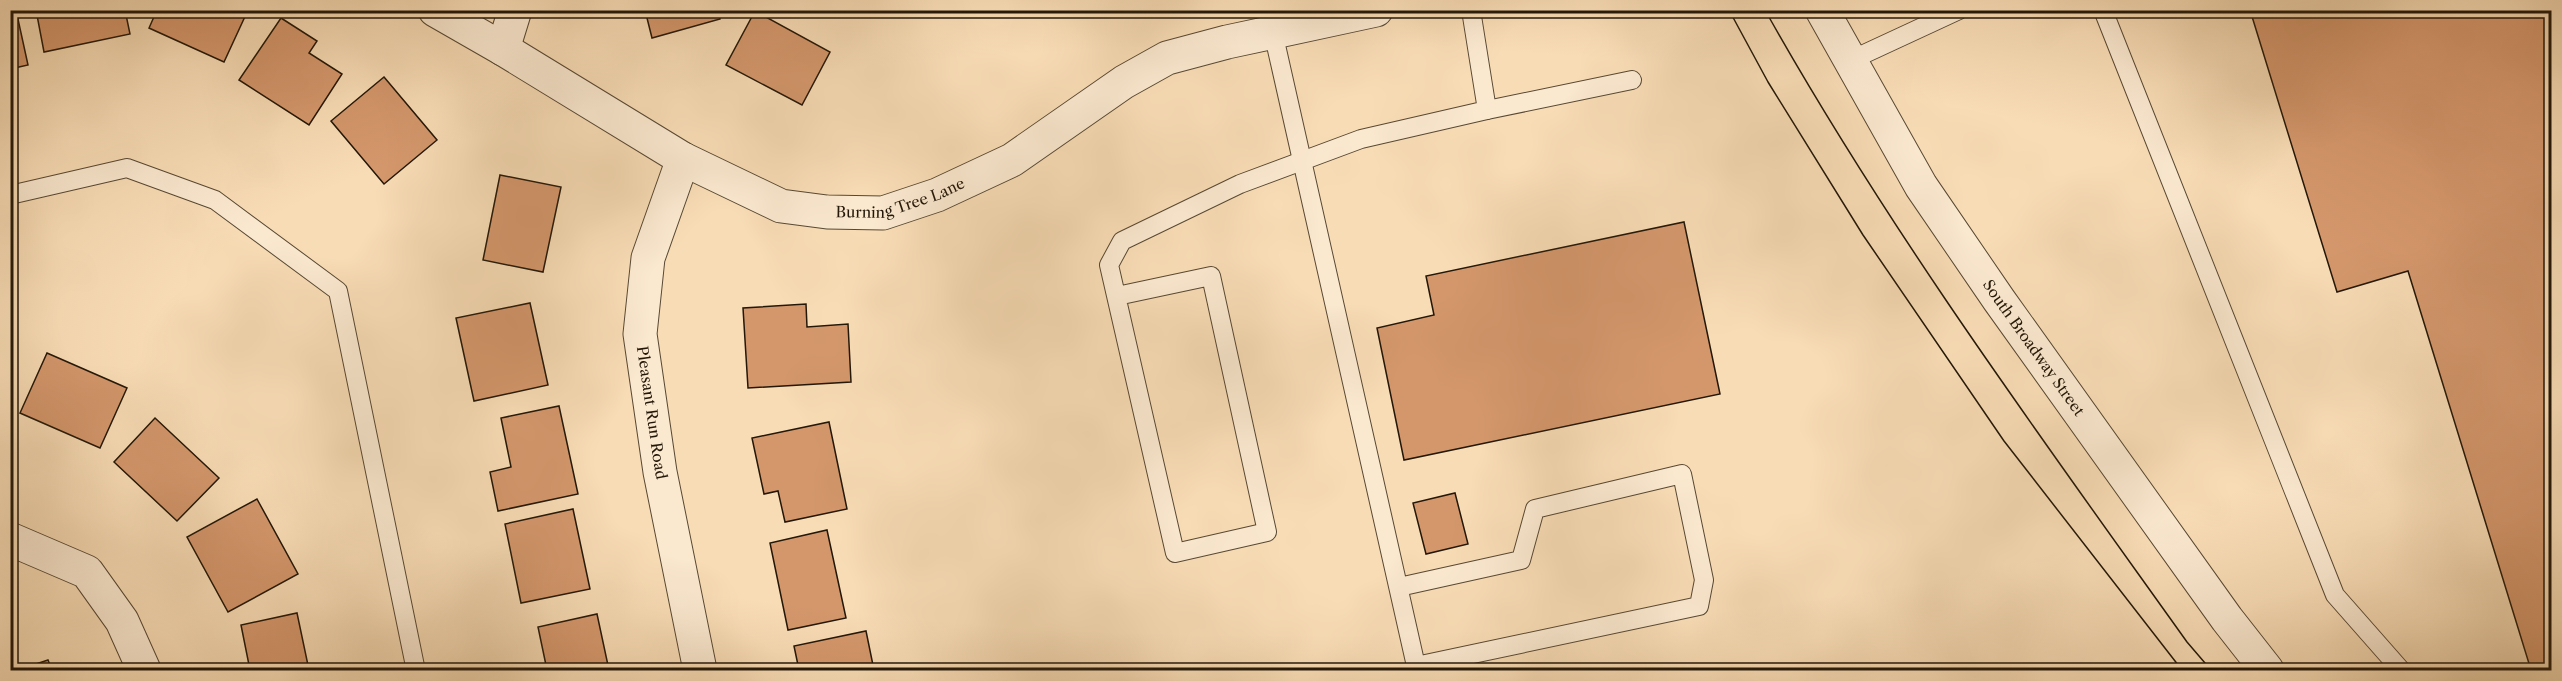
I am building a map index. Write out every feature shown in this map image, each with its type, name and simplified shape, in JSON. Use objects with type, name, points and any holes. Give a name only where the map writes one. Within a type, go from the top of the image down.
[{"type":"street","name":"Burning Tree Lane","points":[[435,10],[683,159],[781,206],[827,212],[884,213],[937,195],[1012,160],[1124,82],[1167,58],[1376,10]]},
{"type":"street","points":[[503,49],[514,10]]},
{"type":"street","name":"South Broadway Street","points":[[1822,10],[1921,186],[1999,300],[2227,620],[2266,670]]},
{"type":"street","name":"Pleasant Run Road","points":[[683,159],[648,258],[640,334],[660,472],[700,670]]},
{"type":"street","points":[[10,538],[87,572],[122,621],[144,670]]},
{"type":"lane","points":[[1471,10],[1487,110]]},
{"type":"lane","points":[[1849,61],[1959,10]]},
{"type":"lane","points":[[2103,10],[2335,595],[2401,670]]},
{"type":"lane","points":[[1273,32],[1416,666],[1699,606],[1704,580],[1682,474],[1534,509],[1521,560],[1399,587]]},
{"type":"lane","points":[[1117,296],[1211,276],[1267,532],[1175,553],[1109,265],[1122,241],[1240,184],[1361,139],[1632,80]]},
{"type":"lane","points":[[10,195],[127,168],[215,200],[338,291],[415,666],[412,670]]},
{"type":"building","points":[[10,10],[16,10],[28,65],[10,69]]},
{"type":"building","points":[[36,10],[125,10],[130,34],[44,52]]},
{"type":"building","points":[[157,10],[248,10],[224,62],[149,28]]},
{"type":"building","points":[[645,10],[718,10],[720,19],[652,38]]},
{"type":"building","points":[[2250,10],[2552,10],[2552,670],[2531,670],[2408,271],[2337,292]]},
{"type":"building","points":[[755,11],[830,52],[802,105],[726,65]]},
{"type":"building","points":[[281,18],[317,41],[309,53],[342,74],[309,125],[239,80]]},
{"type":"building","points":[[384,77],[437,140],[384,184],[331,121]]},
{"type":"building","points":[[500,175],[561,187],[543,272],[483,260]]},
{"type":"building","points":[[1684,222],[1720,394],[1404,460],[1377,328],[1434,315],[1426,276]]},
{"type":"building","points":[[530,303],[548,385],[474,401],[456,318]]},
{"type":"building","points":[[806,304],[807,327],[848,324],[851,382],[748,388],[743,308]]},
{"type":"building","points":[[47,353],[127,388],[100,448],[20,413]]},
{"type":"building","points":[[559,406],[578,494],[498,511],[490,472],[511,467],[501,418]]},
{"type":"building","points":[[155,418],[219,478],[177,521],[114,462]]},
{"type":"building","points":[[829,422],[847,509],[785,522],[778,491],[764,494],[752,438]]},
{"type":"building","points":[[1455,493],[1468,544],[1426,554],[1413,503]]},
{"type":"building","points":[[257,499],[298,574],[228,612],[187,537]]},
{"type":"building","points":[[573,509],[590,589],[521,603],[505,524]]},
{"type":"building","points":[[827,530],[846,618],[788,630],[770,543]]},
{"type":"building","points":[[297,613],[309,670],[250,670],[241,625]]},
{"type":"building","points":[[597,614],[609,670],[547,670],[538,627]]},
{"type":"building","points":[[866,631],[874,670],[799,670],[794,646]]},
{"type":"building","points":[[48,660],[52,670],[18,670]]},
{"type":"tram line","points":[[1729,10],[1768,82],[1863,235],[2004,441],[2182,670]]},
{"type":"tram line","points":[[1765,10],[1863,173],[1967,332],[2187,642],[2211,670]]}]
